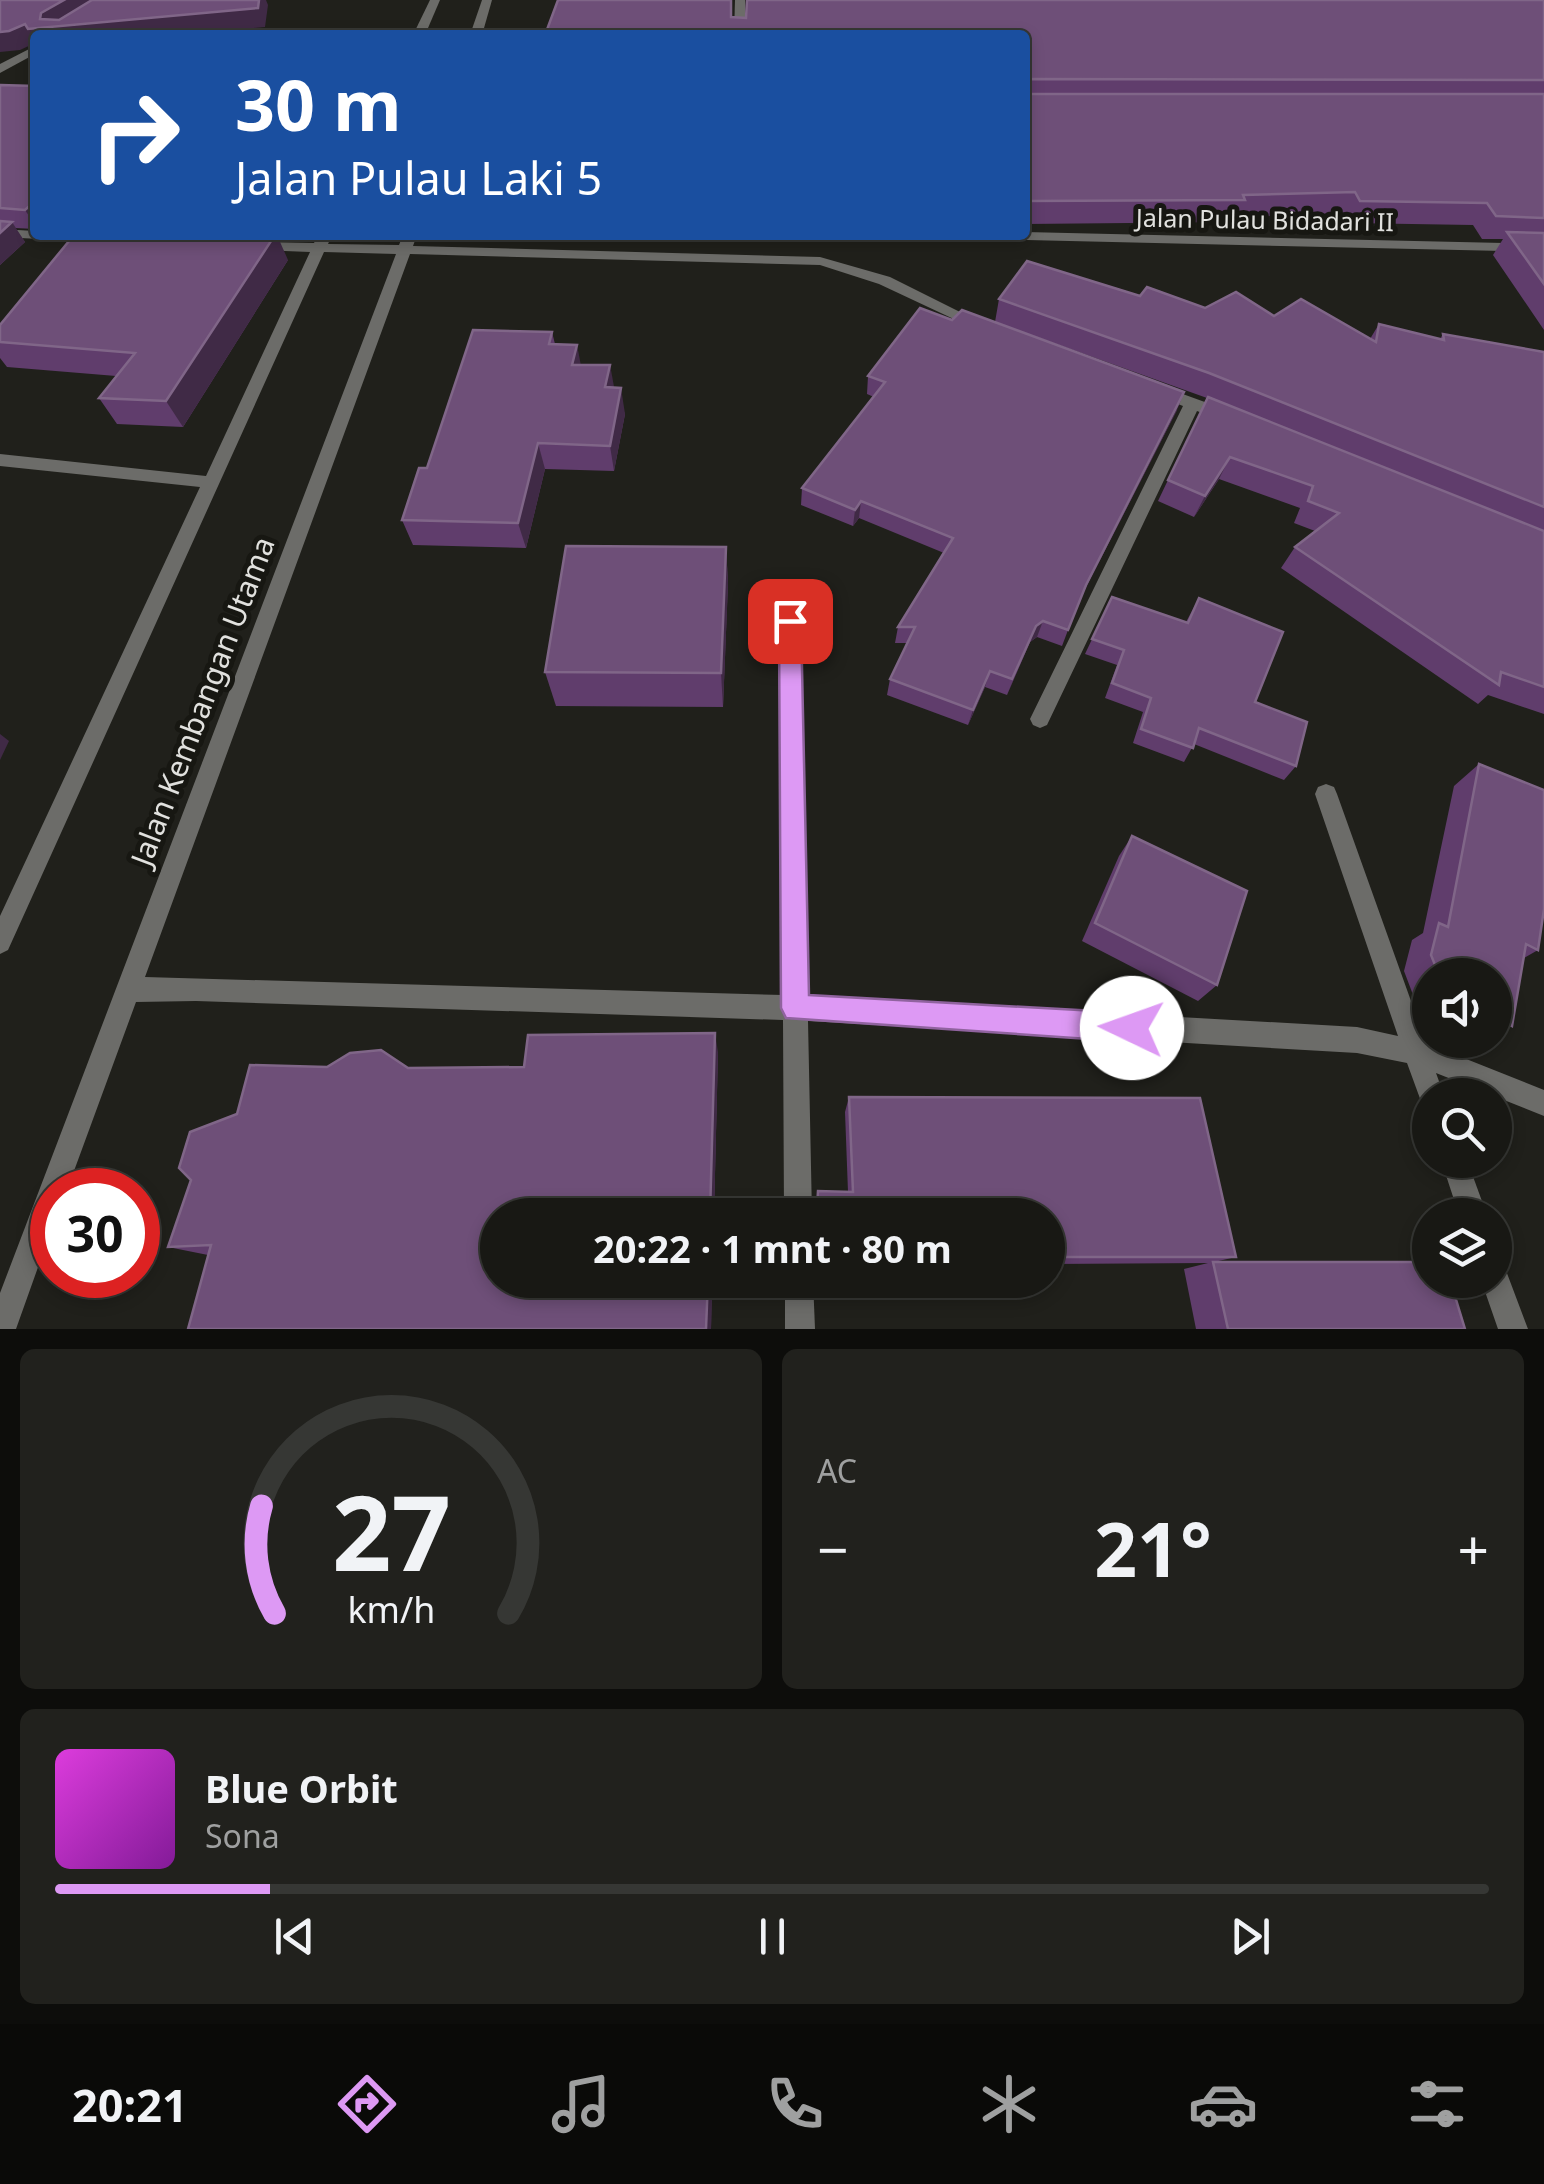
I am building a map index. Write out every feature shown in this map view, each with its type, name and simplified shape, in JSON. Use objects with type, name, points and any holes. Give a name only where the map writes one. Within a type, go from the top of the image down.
[{"type":"street","points":[[422,30],[434,0]]},
{"type":"street","points":[[478,30],[487,0]]},
{"type":"street","points":[[740,0],[740,30]]},
{"type":"street","points":[[0,69],[30,52]]},
{"type":"street","points":[[0,233],[30,235]]},
{"type":"street","name":"Jalan Pulau Bidadari II","points":[[1030,236],[1544,248]]},
{"type":"street","points":[[0,942],[99,732],[208,482],[322,242]]},
{"type":"street","points":[[248,246],[407,243],[820,261],[890,280],[932,306],[998,333]]},
{"type":"street","name":"Jalan Kembangan Utama","points":[[62,1168],[407,243]]},
{"type":"street","points":[[1140,384],[1249,425]]},
{"type":"street","points":[[1040,719],[1193,403]]},
{"type":"street","points":[[0,460],[208,482]]},
{"type":"street","points":[[790,621],[798,1198]]},
{"type":"street","points":[[1326,794],[1412,1041]]},
{"type":"street","points":[[128,990],[196,988],[796,1008],[1357,1040],[1412,1051]]},
{"type":"street","points":[[1431,1058],[1544,1102]]},
{"type":"street","name":"Jalan Kembangan Utama","points":[[1,1329],[30,1252]]},
{"type":"street","points":[[800,1298],[800,1329]]},
{"type":"street","points":[[1502,1298],[1513,1329]]},
{"type":"building","points":[[0,0],[64,0],[41,13],[40,19],[59,20],[92,0],[259,0],[258,8],[28,29],[25,24],[0,32]]},
{"type":"building","points":[[558,0],[731,0],[731,17],[746,18],[747,0],[1544,0],[1544,80],[1030,79],[1030,30],[547,30]]},
{"type":"building","points":[[0,85],[30,86],[30,206],[25,210],[0,208]]},
{"type":"building","points":[[1030,94],[1544,94],[1544,218],[1496,216],[1487,203],[1360,201],[1355,192],[1243,195],[1245,200],[1030,201]]},
{"type":"building","points":[[0,221],[12,222],[0,233]]},
{"type":"building","points":[[1507,232],[1544,233],[1544,284]]},
{"type":"building","points":[[70,240],[272,240],[166,401],[99,398],[135,353],[0,342],[0,325]]},
{"type":"building","points":[[1027,261],[1140,296],[1147,287],[1205,308],[1236,292],[1274,316],[1301,299],[1376,342],[1379,324],[1444,340],[1443,334],[1544,352],[1544,507],[1209,373],[999,299]]},
{"type":"building","points":[[920,308],[952,320],[962,310],[1184,392],[1086,585],[1068,630],[1043,621],[1036,626],[1012,679],[990,671],[973,710],[890,679],[915,627],[898,627],[953,538],[861,501],[855,510],[802,488],[885,382],[868,376]]},
{"type":"building","points":[[473,330],[552,332],[549,344],[577,345],[572,365],[610,365],[605,387],[621,388],[610,446],[538,443],[518,523],[402,520],[419,468],[427,468]]},
{"type":"building","points":[[1208,397],[1544,531],[1544,687],[1501,672],[1499,685],[1295,547],[1339,513],[1308,501],[1313,486],[1230,457],[1205,496],[1168,480]]},
{"type":"building","points":[[566,546],[726,547],[721,673],[545,672]]},
{"type":"building","points":[[1112,597],[1188,623],[1199,598],[1283,632],[1255,702],[1307,722],[1296,766],[1199,728],[1193,748],[1141,729],[1151,698],[1112,683],[1124,650],[1092,639]]},
{"type":"building","points":[[1479,764],[1544,790],[1544,909],[1538,950],[1526,944],[1512,1026],[1512,958],[1432,958],[1439,923],[1448,927]]},
{"type":"building","points":[[1132,836],[1247,891],[1217,985],[1095,923]]},
{"type":"building","points":[[715,1033],[710,1198],[480,1198],[480,1298],[707,1298],[706,1329],[188,1329],[211,1245],[168,1247],[191,1180],[179,1168],[190,1132],[237,1114],[250,1065],[327,1067],[350,1053],[381,1050],[408,1068],[524,1067],[528,1035]]},
{"type":"building","points":[[849,1097],[1200,1098],[1236,1257],[1065,1257],[1065,1198],[818,1198],[818,1191],[853,1192]]},
{"type":"building","points":[[1213,1262],[1412,1262],[1412,1298],[1456,1298],[1465,1329],[1228,1329]]},
{"type":"route","points":[[790,621],[796,1008],[1132,1028]]}]
